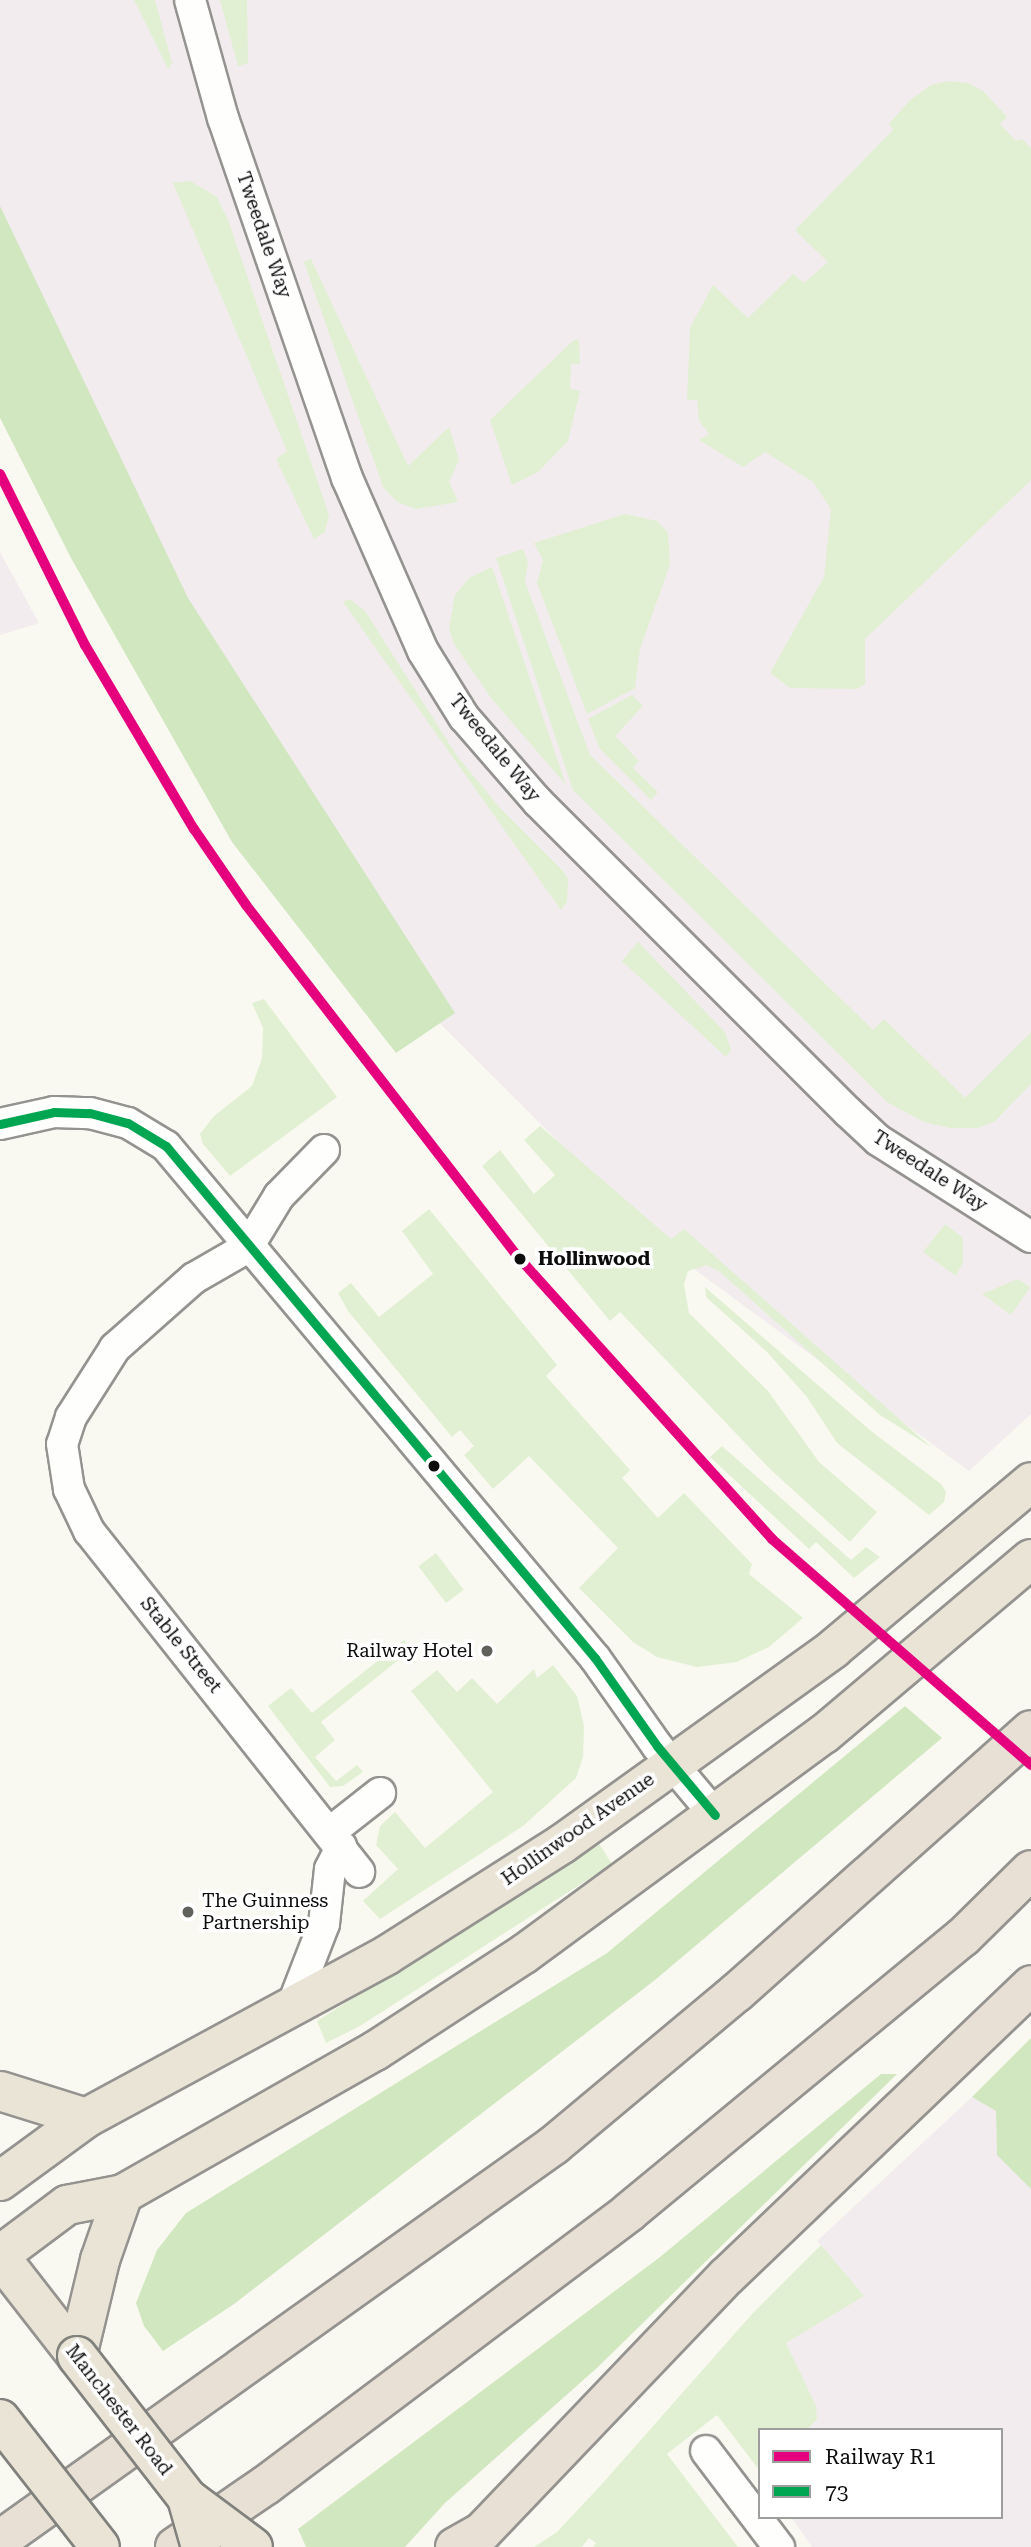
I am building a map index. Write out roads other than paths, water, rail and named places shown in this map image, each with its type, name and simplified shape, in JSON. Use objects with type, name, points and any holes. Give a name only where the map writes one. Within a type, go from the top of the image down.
[{"type":"highway","name":"Hollinwood Avenue","points":[[0,2181],[86,2118],[387,1955],[562,1844],[672,1762],[834,1649],[1031,1482]]},
{"type":"highway","points":[[0,2256],[67,2205],[123,2194],[374,2051],[524,1954],[824,1734],[1031,1559]]},
{"type":"highway","points":[[0,2540],[554,2145],[778,1957],[1031,1730]]},
{"type":"highway","points":[[175,2547],[266,2485],[629,2212],[962,1937],[1031,1870]]},
{"type":"highway","points":[[471,2542],[727,2276],[1031,1985]]},
{"type":"highway","points":[[0,2091],[86,2118]]},
{"type":"highway","points":[[77,2356],[100,2260],[123,2194]]},
{"type":"highway","name":"Manchester Road","points":[[0,2256],[187,2498],[253,2547]]},
{"type":"highway","points":[[0,2419],[100,2547]]},
{"type":"highway","points":[[187,2498],[201,2547]]},
{"type":"street","name":"Tweedale Way","points":[[190,0],[223,118],[346,478],[423,651],[464,717],[538,803],[878,1140],[1031,1237]]},
{"type":"street","points":[[0,1124],[54,1112],[90,1113],[135,1126],[166,1146],[595,1658],[715,1815]]},
{"type":"street","points":[[248,1247],[278,1196],[324,1150]]},
{"type":"street","name":"Stable Street","points":[[248,1247],[194,1278],[115,1348],[76,1407],[62,1444],[69,1489],[89,1531],[359,1872]]},
{"type":"street","points":[[291,2009],[324,1924],[335,1840],[380,1793]]},
{"type":"street","points":[[706,2451],[779,2547]]},
{"type":"rail line","name":"R1","points":[[0,474],[85,645],[194,829],[246,905],[520,1259],[772,1539],[1031,1765]]},
{"type":"place","name":"Hollinwood","points":[[520,1259]]},
{"type":"place","name":"Railway Hotel","points":[[487,1651]]},
{"type":"place","name":"The Guinness Partnership","points":[[188,1912]]}]
